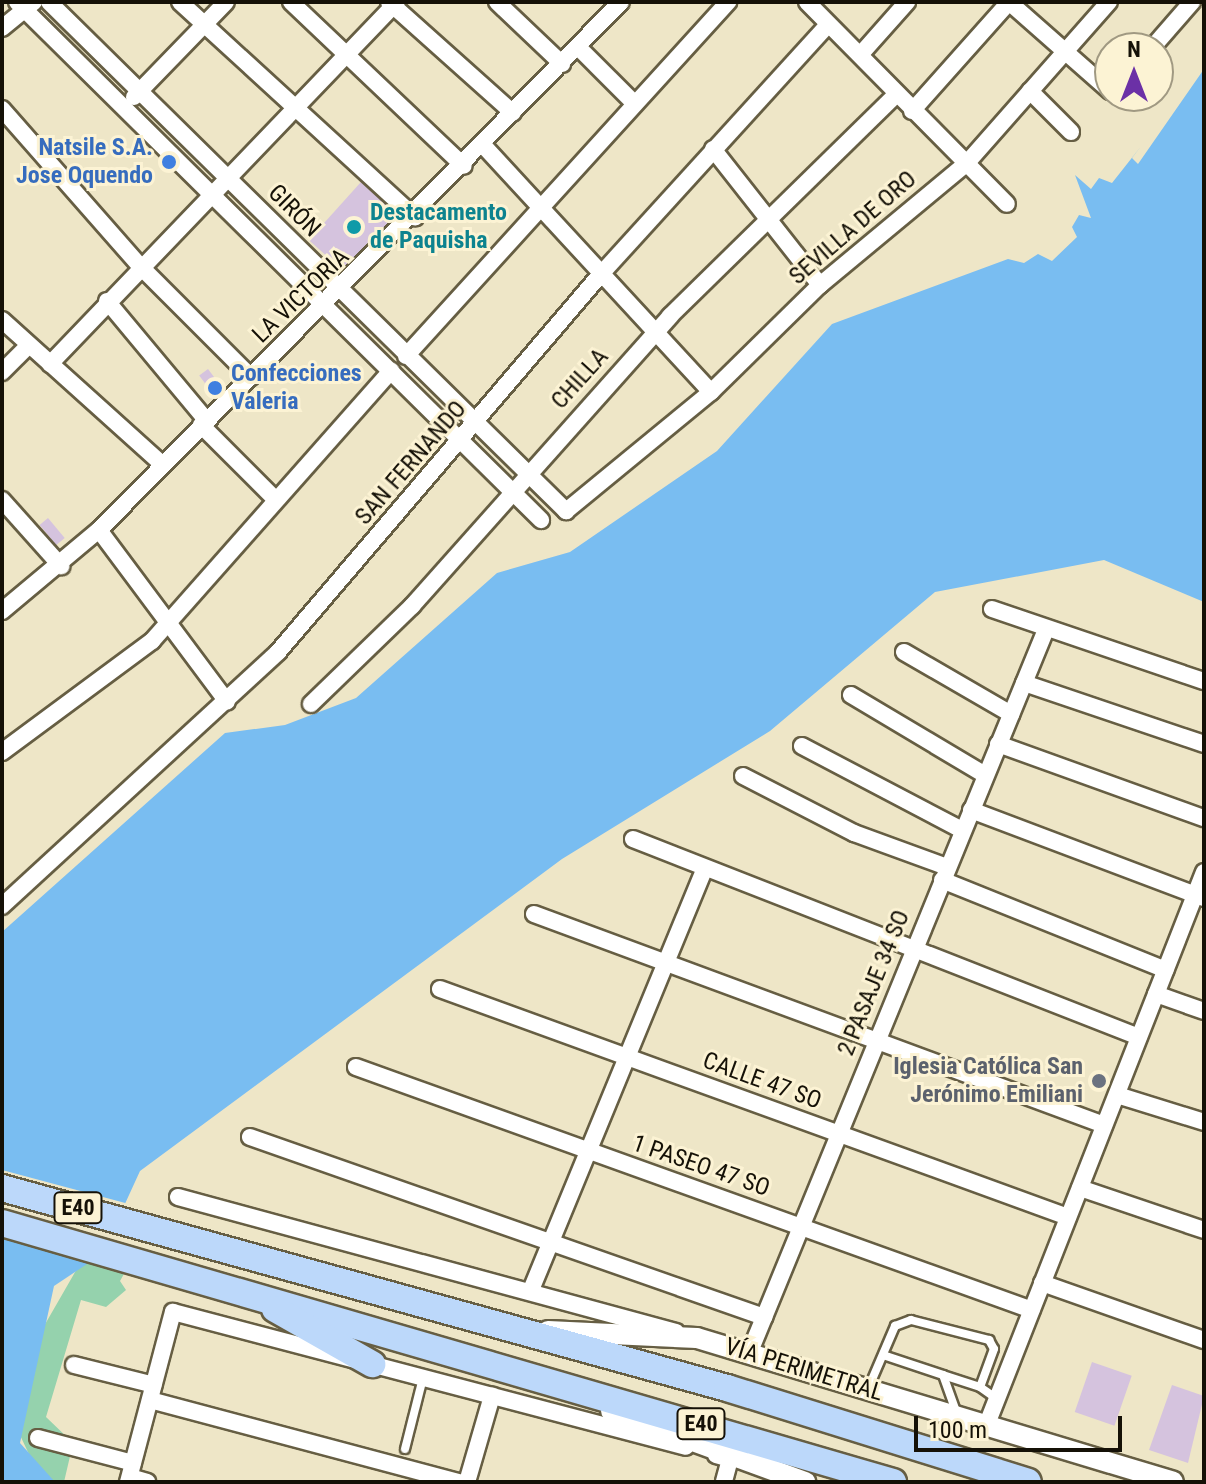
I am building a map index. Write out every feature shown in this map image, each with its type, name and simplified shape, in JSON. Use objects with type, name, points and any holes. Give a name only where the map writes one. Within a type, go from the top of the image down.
[{"type":"highway","name":"VÍA PERIMETRAL","points":[[2,1188],[520,1330],[1028,1482]]},
{"type":"highway","name":"E40","points":[[2,1223],[152,1262],[893,1482]]},
{"type":"highway","points":[[237,1288],[372,1364]]},
{"type":"street","name":"GIRÓN","points":[[49,2],[525,475],[561,509],[577,507]]},
{"type":"street","points":[[180,2],[415,217]]},
{"type":"street","points":[[124,107],[226,2]]},
{"type":"street","points":[[291,2],[464,166]]},
{"type":"street","points":[[497,2],[562,64]]},
{"type":"street","points":[[406,356],[728,2]]},
{"type":"street","points":[[807,2],[1007,204]]},
{"type":"street","points":[[860,55],[907,2]]},
{"type":"street","points":[[912,111],[1009,2],[1094,78]]},
{"type":"street","name":"SEVILLA DE ORO","points":[[577,507],[711,392],[820,285],[966,164],[1109,2]]},
{"type":"street","points":[[1166,32],[1192,2]]},
{"type":"street","points":[[50,364],[393,3],[513,113]]},
{"type":"street","name":"GIRÓN","points":[[25,4],[323,308],[541,520]]},
{"type":"street","points":[[2,28],[25,4]]},
{"type":"street","name":"LA VICTORIA","points":[[2,611],[61,566],[203,422],[341,291],[562,64],[612,5]]},
{"type":"street","name":"SAN FERNANDO","points":[[2,906],[227,702],[476,425],[602,273],[828,25]]},
{"type":"street","points":[[578,47],[634,103]]},
{"type":"street","points":[[1030,91],[1071,132]]},
{"type":"street","name":"CHILLA","points":[[311,704],[412,606],[525,475],[656,331],[896,95]]},
{"type":"street","points":[[2,109],[140,266],[251,377]]},
{"type":"street","points":[[483,145],[711,392]]},
{"type":"street","points":[[713,149],[820,285]]},
{"type":"street","points":[[107,301],[203,422],[273,497]]},
{"type":"street","points":[[2,320],[162,464]]},
{"type":"street","points":[[2,372],[29,345]]},
{"type":"street","points":[[2,752],[170,623],[273,497],[391,371]]},
{"type":"street","points":[[2,500],[61,566]]},
{"type":"street","points":[[99,530],[227,702]]},
{"type":"street","points":[[992,609],[1045,632],[1204,681]]},
{"type":"street","name":"2 PASAJE 34 SO","points":[[749,1354],[1045,632]]},
{"type":"street","points":[[904,652],[1011,714]]},
{"type":"street","points":[[1024,683],[1204,744]]},
{"type":"street","points":[[851,695],[985,775]]},
{"type":"street","points":[[998,744],[1204,818]]},
{"type":"street","points":[[802,746],[962,830]]},
{"type":"street","points":[[743,776],[854,833],[1166,970]]},
{"type":"street","points":[[971,810],[1200,897]]},
{"type":"street","points":[[633,839],[704,870],[915,945],[1139,1037]]},
{"type":"street","points":[[531,1290],[704,870]]},
{"type":"street","points":[[987,1424],[1156,994],[1200,897],[1204,872]]},
{"type":"street","points":[[534,914],[1104,1125]]},
{"type":"street","name":"CALLE 47 SO","points":[[440,989],[1068,1217]]},
{"type":"street","points":[[1156,994],[1204,1011]]},
{"type":"street","name":"1 PASEO 47 SO","points":[[356,1067],[1032,1310]]},
{"type":"street","points":[[1117,1095],[1204,1122]]},
{"type":"street","points":[[250,1137],[550,1245],[764,1317]]},
{"type":"street","points":[[1080,1188],[1204,1230]]},
{"type":"street","points":[[178,1197],[531,1290],[697,1338]]},
{"type":"street","points":[[1042,1283],[1204,1340]]},
{"type":"street","points":[[130,1474],[173,1312],[730,1459],[724,1482]]},
{"type":"street","name":"VÍA PERIMETRAL","points":[[520,1330],[697,1338],[1173,1482]]},
{"type":"street","points":[[74,1365],[152,1393],[459,1482]]},
{"type":"street","name":"E40","points":[[508,1367],[730,1459],[805,1482]]},
{"type":"street","points":[[467,1482],[492,1396]]},
{"type":"street","points":[[38,1438],[147,1482]]},
{"type":"lane","points":[[868,1389],[901,1322],[980,1333],[994,1349],[980,1387]]},
{"type":"lane","points":[[883,1355],[980,1387],[996,1398]]},
{"type":"lane","points":[[943,1375],[958,1415]]},
{"type":"lane","points":[[405,1449],[423,1378]]},
{"type":"green space","points":[[82,1260],[125,1272],[120,1281],[126,1290],[106,1307],[81,1300],[46,1417],[71,1441],[71,1452],[64,1482],[42,1482],[19,1433],[36,1340]]},
{"type":"water","points":[[1204,69],[1204,602],[1104,560],[935,592],[770,731],[562,859],[140,1171],[102,1254],[54,1286],[20,1443],[55,1482],[2,1482],[2,932],[225,733],[285,725],[356,698],[497,573],[570,552],[717,451],[832,324],[1008,259],[1024,263],[1038,254],[1052,261],[1077,237],[1072,227],[1079,215],[1091,218],[1075,175],[1091,189],[1099,178],[1112,183],[1142,145],[1132,158],[1138,164]]},
{"type":"pier","points":[[2,1170],[129,1204],[105,1256],[97,1262],[2,1237]]},
{"type":"building","name":"Destacamento de Paquisha","points":[[361,182],[396,213],[344,271],[309,240]]},
{"type":"building","points":[[208,369],[221,386],[212,392],[199,376]]},
{"type":"building","points":[[48,518],[65,538],[56,545],[40,525]]},
{"type":"building","points":[[1092,1362],[1132,1376],[1114,1426],[1075,1412]]},
{"type":"building","points":[[1172,1385],[1204,1396],[1188,1463],[1149,1450]]},
{"type":"place","name":"Natsile S.A. Jose Oquendo","points":[[169,162]]},
{"type":"place","name":"Destacamento de Paquisha","points":[[354,227]]},
{"type":"place","name":"Confecciones Valeria","points":[[215,388]]},
{"type":"place","name":"Iglesia Católica San Jerónimo Emiliani","points":[[1099,1081]]}]
